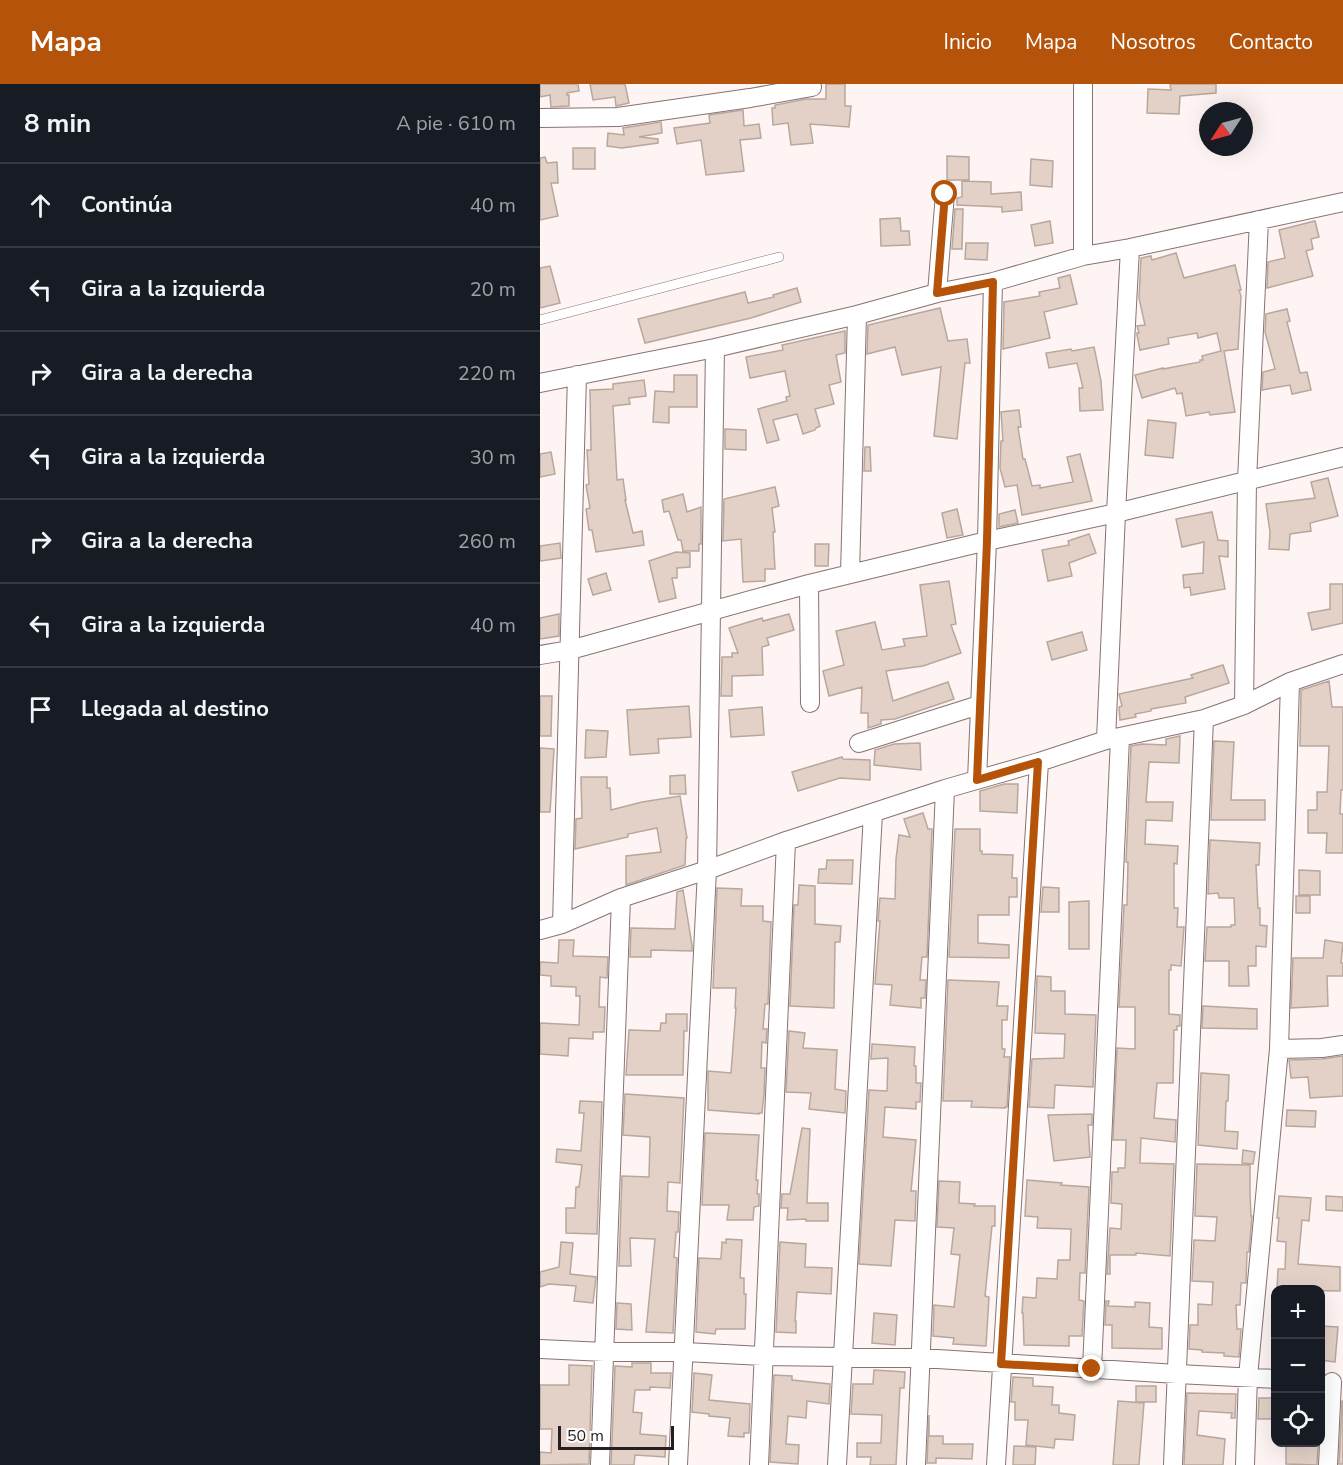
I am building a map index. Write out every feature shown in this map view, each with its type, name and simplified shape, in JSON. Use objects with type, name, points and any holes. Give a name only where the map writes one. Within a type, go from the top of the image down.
[{"type":"street","points":[[1083,86],[1083,256]]},
{"type":"street","points":[[540,118],[618,117],[750,91],[812,87]]},
{"type":"street","points":[[937,293],[945,194]]},
{"type":"street","points":[[540,383],[715,348],[857,315],[937,293],[993,282],[1083,256],[1343,202]]},
{"type":"street","points":[[1244,705],[1247,481],[1259,220]]},
{"type":"street","points":[[1092,1369],[1113,739],[1116,513],[1130,248]]},
{"type":"street","points":[[977,780],[987,541],[993,282]]},
{"type":"street","points":[[850,574],[857,315]]},
{"type":"street","points":[[678,1465],[707,870],[715,348]]},
{"type":"street","points":[[562,924],[577,375]]},
{"type":"street","points":[[540,656],[570,650],[809,584],[1116,513],[1343,457]]},
{"type":"street","points":[[809,584],[810,703]]},
{"type":"street","points":[[540,930],[562,924],[621,898],[945,789],[1113,739],[1204,719],[1244,705],[1290,682],[1343,664]]},
{"type":"street","points":[[1245,1465],[1248,1377],[1279,1049],[1290,682]]},
{"type":"street","points":[[859,743],[979,705]]},
{"type":"street","points":[[1173,1465],[1204,719]]},
{"type":"street","points":[[996,1465],[1038,762]]},
{"type":"street","points":[[916,1465],[945,789]]},
{"type":"street","points":[[837,1465],[873,813]]},
{"type":"street","points":[[759,1465],[786,841]]},
{"type":"street","points":[[600,1465],[621,898]]},
{"type":"street","points":[[1279,1049],[1343,1045]]},
{"type":"street","points":[[540,1349],[921,1358],[1271,1379]]},
{"type":"street","points":[[1328,1465],[1332,1382]]},
{"type":"lane","points":[[540,320],[778,257]]},
{"type":"building","points":[[540,84],[578,84],[579,91],[567,93],[569,106],[551,107],[550,95],[540,97]]},
{"type":"building","points":[[590,84],[625,84],[629,103],[616,106],[615,97],[593,100]]},
{"type":"building","points":[[826,84],[845,84],[845,106],[851,106],[849,127],[810,124],[813,143],[791,145],[788,123],[773,125],[772,108],[775,108],[775,105],[806,99],[826,99]]},
{"type":"building","points":[[1170,84],[1216,84],[1216,93],[1180,96],[1179,114],[1147,113],[1148,89],[1171,90]]},
{"type":"building","points":[[743,110],[744,126],[759,124],[761,138],[740,140],[744,171],[706,175],[701,140],[677,144],[674,128],[710,123],[709,115]]},
{"type":"building","points":[[661,122],[662,133],[639,137],[658,139],[658,143],[622,148],[607,146],[608,133],[624,135],[623,128]]},
{"type":"building","points":[[573,148],[595,148],[595,169],[573,169]]},
{"type":"building","points":[[947,156],[969,157],[969,180],[947,180]]},
{"type":"building","points":[[545,157],[547,163],[557,162],[558,183],[551,183],[558,216],[540,220],[540,158]]},
{"type":"building","points":[[1031,159],[1053,161],[1052,187],[1030,185]]},
{"type":"building","points":[[962,181],[991,182],[991,194],[1021,192],[1022,210],[1002,212],[1002,207],[957,205],[957,198],[962,197]]},
{"type":"building","points":[[955,209],[963,209],[962,249],[952,249]]},
{"type":"building","points":[[900,218],[901,231],[909,231],[910,245],[881,246],[880,219]]},
{"type":"building","points":[[1050,221],[1053,243],[1035,246],[1031,225]]},
{"type":"building","points":[[1315,221],[1319,237],[1311,239],[1313,249],[1306,251],[1313,276],[1267,288],[1268,262],[1285,258],[1279,230]]},
{"type":"building","points":[[966,243],[988,243],[987,260],[965,259]]},
{"type":"building","points":[[1176,253],[1184,278],[1235,265],[1241,290],[1239,290],[1241,296],[1238,349],[1224,351],[1235,412],[1210,415],[1209,412],[1186,416],[1182,393],[1177,394],[1175,388],[1142,398],[1135,375],[1200,362],[1203,360],[1202,356],[1221,351],[1217,333],[1198,338],[1197,333],[1168,338],[1169,344],[1140,350],[1137,326],[1145,325],[1139,298],[1141,258],[1151,256],[1152,260]]},
{"type":"building","points":[[550,266],[560,303],[540,308],[540,268]]},
{"type":"building","points":[[1070,275],[1077,304],[1044,312],[1050,338],[1003,349],[1004,302],[1040,296],[1039,292],[1060,288],[1058,278]]},
{"type":"building","points":[[797,288],[801,302],[751,318],[645,343],[638,319],[745,292],[748,303],[774,297],[773,295]]},
{"type":"building","points":[[940,308],[948,341],[967,339],[970,363],[965,363],[957,439],[934,436],[941,367],[902,375],[895,347],[867,354],[868,325]]},
{"type":"building","points":[[1287,309],[1290,321],[1287,322],[1300,373],[1307,372],[1311,390],[1292,394],[1290,385],[1262,390],[1263,372],[1275,369],[1265,332],[1266,314]]},
{"type":"building","points":[[845,331],[845,353],[836,355],[841,382],[829,385],[834,404],[815,409],[820,426],[803,434],[797,414],[773,420],[779,440],[767,443],[758,409],[787,401],[786,397],[790,396],[785,371],[750,378],[746,357],[783,350],[782,345]]},
{"type":"building","points":[[1094,347],[1101,381],[1103,410],[1080,411],[1079,388],[1083,388],[1077,363],[1049,368],[1046,353]]},
{"type":"building","points":[[674,375],[697,375],[697,407],[669,407],[669,423],[653,422],[655,391],[674,392]]},
{"type":"building","points":[[644,380],[646,396],[629,398],[630,404],[613,406],[617,480],[623,479],[625,500],[633,533],[642,531],[644,545],[596,552],[592,530],[589,530],[586,509],[590,508],[586,485],[589,484],[587,450],[591,450],[590,390],[613,389],[613,384]]},
{"type":"building","points":[[1019,410],[1021,427],[1018,427],[1023,459],[1025,459],[1032,486],[1040,485],[1040,488],[1073,482],[1067,457],[1080,454],[1092,501],[1022,515],[1017,485],[1005,487],[1000,468],[1001,441],[1003,441],[1001,412]]},
{"type":"building","points":[[1148,420],[1176,423],[1173,458],[1145,455]]},
{"type":"building","points":[[725,429],[746,430],[746,450],[725,449]]},
{"type":"building","points":[[865,447],[870,447],[871,471],[864,471]]},
{"type":"building","points":[[551,452],[555,474],[540,477],[540,454]]},
{"type":"building","points":[[1328,478],[1338,516],[1310,523],[1311,531],[1290,534],[1289,550],[1269,549],[1270,532],[1266,504],[1315,498],[1311,482]]},
{"type":"building","points":[[775,487],[779,506],[772,508],[775,532],[773,532],[775,569],[765,569],[765,581],[743,582],[741,539],[723,541],[724,499]]},
{"type":"building","points":[[683,494],[687,512],[701,507],[699,551],[683,551],[669,511],[664,512],[662,500]]},
{"type":"building","points":[[957,509],[963,535],[947,538],[942,513]]},
{"type":"building","points":[[1015,510],[1018,523],[999,527],[999,514]]},
{"type":"building","points":[[1212,512],[1218,540],[1228,541],[1228,557],[1219,556],[1225,589],[1191,595],[1190,587],[1184,588],[1183,575],[1203,573],[1204,542],[1182,547],[1176,519]]},
{"type":"building","points":[[1089,534],[1096,553],[1069,563],[1072,576],[1048,581],[1042,550],[1069,545],[1068,541]]},
{"type":"building","points":[[560,543],[561,558],[540,561],[540,546]]},
{"type":"building","points":[[815,544],[829,544],[828,566],[815,566]]},
{"type":"building","points":[[676,552],[690,553],[690,567],[677,568],[677,578],[672,578],[676,598],[659,602],[649,561]]},
{"type":"building","points":[[606,573],[611,590],[593,595],[588,579]]},
{"type":"building","points":[[949,581],[956,624],[951,625],[961,653],[923,666],[886,671],[893,701],[948,682],[954,699],[895,719],[881,720],[881,724],[868,728],[868,713],[861,713],[862,687],[829,696],[823,671],[844,665],[836,631],[875,622],[882,650],[905,646],[903,639],[927,636],[920,585]]},
{"type":"building","points":[[1330,584],[1343,584],[1343,623],[1312,630],[1308,613],[1330,609]]},
{"type":"building","points":[[559,614],[559,636],[540,639],[540,618]]},
{"type":"building","points":[[789,614],[794,630],[767,638],[769,645],[762,647],[763,675],[732,676],[732,696],[721,696],[722,657],[732,657],[732,653],[738,653],[729,628],[762,618],[763,621]]},
{"type":"building","points":[[1082,632],[1087,650],[1052,660],[1047,642]]},
{"type":"building","points":[[1223,665],[1229,683],[1185,697],[1186,703],[1151,709],[1151,711],[1135,714],[1136,717],[1120,720],[1119,707],[1122,706],[1119,694],[1193,678],[1191,675]]},
{"type":"building","points":[[1329,681],[1332,707],[1343,707],[1343,790],[1341,790],[1340,814],[1343,814],[1343,853],[1326,853],[1327,833],[1308,833],[1308,810],[1317,810],[1317,792],[1327,792],[1329,746],[1300,746],[1301,690]]},
{"type":"building","points":[[540,696],[552,696],[551,736],[540,736]]},
{"type":"building","points":[[689,706],[691,737],[658,739],[659,753],[630,755],[627,710]]},
{"type":"building","points":[[762,707],[764,735],[731,737],[729,710]]},
{"type":"building","points":[[586,730],[608,731],[606,757],[585,758]]},
{"type":"building","points":[[1180,736],[1179,763],[1149,762],[1146,802],[1173,802],[1172,821],[1146,820],[1145,844],[1178,846],[1177,864],[1174,863],[1174,908],[1178,908],[1177,927],[1184,927],[1181,966],[1171,965],[1171,970],[1169,970],[1169,1014],[1180,1015],[1180,1026],[1174,1030],[1173,1083],[1157,1083],[1154,1118],[1176,1120],[1175,1142],[1141,1138],[1140,1163],[1174,1164],[1170,1256],[1136,1253],[1136,1255],[1110,1255],[1110,1274],[1107,1274],[1110,1228],[1121,1229],[1122,1204],[1111,1203],[1112,1172],[1118,1172],[1118,1168],[1125,1168],[1126,1140],[1113,1140],[1117,1048],[1135,1049],[1135,1007],[1119,1007],[1124,905],[1127,905],[1128,862],[1126,862],[1131,746],[1166,745],[1166,739]]},
{"type":"building","points":[[1214,741],[1234,742],[1231,800],[1265,800],[1265,820],[1211,820]]},
{"type":"building","points":[[920,743],[921,770],[874,765],[875,750],[894,744]]},
{"type":"building","points":[[540,748],[554,749],[550,812],[540,812]]},
{"type":"building","points":[[842,757],[843,759],[870,760],[870,780],[840,778],[798,791],[792,772]]},
{"type":"building","points":[[685,775],[686,794],[670,794],[670,776]]},
{"type":"building","points":[[581,777],[607,777],[611,810],[680,796],[687,838],[685,865],[626,885],[626,856],[661,852],[657,828],[575,849],[576,819],[582,818]]},
{"type":"building","points":[[1004,784],[1018,784],[1017,813],[980,811],[980,791]]},
{"type":"building","points":[[923,813],[928,829],[932,829],[927,957],[922,957],[920,980],[926,980],[925,998],[921,998],[921,1008],[890,1005],[892,985],[875,984],[880,898],[895,899],[899,835],[910,837],[904,819]]},
{"type":"building","points":[[955,829],[980,829],[982,854],[1013,855],[1012,878],[1017,878],[1017,897],[1009,897],[1009,915],[978,915],[978,943],[1009,945],[1009,958],[949,957]]},
{"type":"building","points":[[1210,840],[1260,843],[1259,865],[1256,865],[1258,908],[1260,908],[1260,925],[1267,926],[1266,947],[1256,946],[1256,966],[1248,966],[1249,986],[1229,986],[1229,961],[1205,961],[1207,927],[1235,925],[1234,898],[1219,898],[1218,893],[1208,894]]},
{"type":"building","points":[[827,860],[853,860],[852,884],[818,883],[819,869],[826,869]]},
{"type":"building","points":[[1299,870],[1320,871],[1320,895],[1299,895]]},
{"type":"building","points":[[799,885],[815,886],[815,924],[841,926],[840,942],[835,942],[834,1008],[790,1006],[794,905],[798,905]]},
{"type":"building","points":[[1043,887],[1059,888],[1059,912],[1041,912]]},
{"type":"building","points":[[717,888],[742,889],[741,906],[763,906],[763,921],[771,922],[768,1004],[765,1004],[763,1029],[767,1029],[766,1043],[762,1042],[761,1068],[765,1068],[764,1094],[762,1113],[759,1114],[708,1110],[708,1071],[731,1073],[736,1008],[736,988],[713,988]]},
{"type":"building","points":[[683,890],[692,951],[651,950],[651,957],[630,957],[631,928],[675,929],[677,892]]},
{"type":"building","points":[[1296,896],[1310,896],[1310,913],[1296,913]]},
{"type":"building","points":[[1089,901],[1089,949],[1069,949],[1069,902]]},
{"type":"building","points":[[559,940],[574,940],[573,956],[608,957],[607,978],[600,977],[599,1007],[605,1007],[604,1032],[593,1032],[593,1039],[569,1038],[568,1056],[540,1054],[540,1023],[579,1025],[580,996],[576,996],[576,987],[551,986],[551,976],[540,975],[540,962],[558,963]]},
{"type":"building","points":[[1325,940],[1343,943],[1341,963],[1343,963],[1343,976],[1327,976],[1328,1006],[1291,1008],[1293,958],[1323,958]]},
{"type":"building","points":[[1037,976],[1051,977],[1051,991],[1065,991],[1065,1014],[1096,1015],[1093,1087],[1055,1085],[1054,1108],[1029,1107],[1032,1059],[1064,1058],[1065,1034],[1035,1033]]},
{"type":"building","points":[[948,980],[999,982],[997,1006],[1008,1006],[1007,1020],[1002,1020],[1002,1049],[1005,1049],[1004,1057],[1010,1057],[1007,1107],[1005,1108],[971,1107],[972,1101],[943,1101]]},
{"type":"building","points":[[1203,1006],[1257,1009],[1257,1029],[1202,1028]]},
{"type":"building","points":[[666,1014],[687,1014],[687,1031],[684,1031],[683,1075],[626,1075],[629,1030],[660,1031],[661,1023],[666,1023]]},
{"type":"building","points":[[789,1031],[805,1033],[803,1048],[837,1050],[835,1089],[846,1091],[845,1113],[809,1109],[811,1093],[786,1092]]},
{"type":"building","points":[[872,1044],[915,1047],[916,1083],[921,1083],[920,1102],[916,1102],[916,1109],[885,1107],[883,1137],[916,1140],[911,1191],[916,1191],[915,1221],[895,1220],[891,1266],[859,1264],[869,1090],[887,1091],[888,1058],[871,1059]]},
{"type":"building","points":[[1343,1056],[1343,1096],[1310,1098],[1308,1077],[1291,1078],[1289,1060]]},
{"type":"building","points":[[1201,1073],[1229,1075],[1225,1131],[1238,1132],[1237,1149],[1198,1145]]},
{"type":"building","points":[[625,1094],[684,1098],[680,1183],[668,1182],[667,1211],[679,1212],[674,1257],[677,1258],[673,1333],[646,1332],[655,1239],[630,1238],[631,1266],[619,1266],[622,1176],[649,1177],[650,1137],[623,1135]]},
{"type":"building","points":[[580,1101],[602,1102],[597,1234],[566,1233],[566,1208],[575,1208],[576,1187],[579,1187],[582,1165],[556,1162],[557,1149],[581,1151],[584,1113],[579,1113]]},
{"type":"building","points":[[1287,1110],[1316,1111],[1315,1127],[1286,1126]]},
{"type":"building","points":[[1092,1114],[1092,1125],[1088,1125],[1090,1157],[1054,1161],[1048,1115]]},
{"type":"building","points":[[802,1128],[810,1129],[807,1203],[828,1203],[828,1221],[787,1220],[788,1208],[781,1208],[782,1194],[790,1194]]},
{"type":"building","points":[[705,1133],[759,1135],[756,1180],[758,1180],[759,1206],[754,1207],[753,1220],[727,1220],[729,1205],[702,1205]]},
{"type":"building","points":[[1243,1150],[1255,1152],[1253,1164],[1242,1163]]},
{"type":"building","points":[[1197,1164],[1250,1165],[1252,1216],[1246,1283],[1241,1283],[1240,1305],[1236,1305],[1237,1329],[1241,1329],[1239,1357],[1189,1349],[1190,1325],[1198,1325],[1198,1304],[1212,1305],[1213,1282],[1192,1281],[1194,1240],[1215,1241],[1217,1217],[1195,1216]]},
{"type":"building","points":[[1027,1180],[1089,1187],[1085,1273],[1080,1273],[1079,1300],[1084,1301],[1082,1336],[1069,1336],[1069,1346],[1024,1345],[1023,1297],[1036,1298],[1037,1278],[1057,1279],[1058,1260],[1070,1260],[1071,1229],[1037,1228],[1038,1217],[1025,1216]]},
{"type":"building","points":[[939,1181],[960,1182],[959,1203],[995,1206],[995,1226],[992,1226],[985,1296],[989,1297],[986,1346],[953,1344],[954,1338],[933,1336],[934,1305],[954,1307],[960,1255],[951,1254],[954,1228],[937,1227]]},
{"type":"building","points":[[1279,1196],[1311,1198],[1309,1221],[1302,1220],[1298,1264],[1340,1267],[1340,1291],[1325,1291],[1325,1285],[1277,1285],[1278,1269],[1285,1269],[1286,1242],[1277,1241],[1279,1218],[1277,1218]]},
{"type":"building","points":[[1326,1196],[1343,1197],[1343,1211],[1326,1210]]},
{"type":"building","points":[[726,1239],[742,1240],[740,1278],[744,1278],[744,1294],[746,1294],[745,1329],[716,1329],[715,1334],[696,1332],[699,1258],[721,1259],[722,1242],[726,1243]]},
{"type":"building","points":[[561,1242],[573,1243],[570,1274],[596,1277],[593,1303],[574,1301],[576,1286],[549,1284],[540,1287],[540,1272],[559,1267]]},
{"type":"building","points":[[780,1242],[806,1244],[805,1267],[832,1268],[831,1294],[797,1292],[796,1333],[776,1332]]},
{"type":"building","points":[[1106,1301],[1109,1301],[1108,1306],[1135,1307],[1135,1302],[1150,1303],[1149,1327],[1162,1328],[1162,1349],[1112,1348],[1112,1325],[1105,1325]]},
{"type":"building","points":[[617,1303],[631,1304],[632,1330],[616,1329]]},
{"type":"building","points":[[874,1313],[897,1315],[895,1345],[872,1343]]},
{"type":"building","points":[[1325,1326],[1338,1327],[1335,1362],[1325,1361]]},
{"type":"building","points":[[632,1363],[651,1363],[651,1373],[671,1373],[670,1388],[650,1387],[650,1390],[635,1390],[633,1412],[642,1413],[640,1434],[666,1436],[665,1457],[635,1455],[634,1465],[611,1465],[615,1366],[632,1367]]},
{"type":"building","points":[[569,1365],[592,1366],[589,1464],[540,1465],[540,1452],[551,1453],[552,1429],[540,1429],[540,1385],[569,1385]]},
{"type":"building","points":[[874,1370],[905,1372],[904,1388],[900,1388],[896,1465],[870,1465],[871,1457],[857,1457],[857,1443],[881,1443],[882,1415],[851,1414],[853,1384],[873,1384]]},
{"type":"building","points":[[694,1373],[712,1375],[709,1400],[750,1404],[749,1433],[744,1433],[744,1437],[728,1436],[730,1418],[692,1412]]},
{"type":"building","points":[[774,1375],[792,1376],[792,1380],[830,1384],[829,1404],[807,1401],[806,1418],[788,1416],[786,1444],[799,1445],[798,1464],[770,1462]]},
{"type":"building","points":[[1013,1377],[1033,1378],[1033,1386],[1053,1387],[1052,1405],[1059,1405],[1059,1413],[1075,1415],[1073,1440],[1055,1439],[1054,1448],[1026,1445],[1028,1420],[1015,1420],[1015,1402],[1011,1402]]},
{"type":"building","points":[[1136,1386],[1156,1386],[1156,1402],[1136,1402]]},
{"type":"building","points":[[1187,1393],[1236,1394],[1235,1418],[1231,1418],[1232,1413],[1199,1411],[1197,1435],[1225,1439],[1223,1465],[1184,1465]]},
{"type":"building","points":[[1259,1398],[1271,1398],[1271,1419],[1258,1419]]},
{"type":"building","points":[[1118,1401],[1144,1403],[1139,1465],[1113,1465]]},
{"type":"building","points":[[1342,1401],[1343,1464],[1339,1464]]},
{"type":"building","points":[[929,1415],[929,1436],[943,1436],[943,1444],[973,1444],[972,1459],[936,1458],[936,1463],[927,1463]]},
{"type":"building","points":[[1014,1446],[1036,1447],[1035,1465],[1013,1465]]},
{"type":"building","points":[[1286,1447],[1318,1447],[1317,1465],[1286,1464]]},
{"type":"route","points":[[945,194],[937,293],[993,282],[987,541],[977,780],[1038,762],[1001,1364],[1092,1369]]}]
